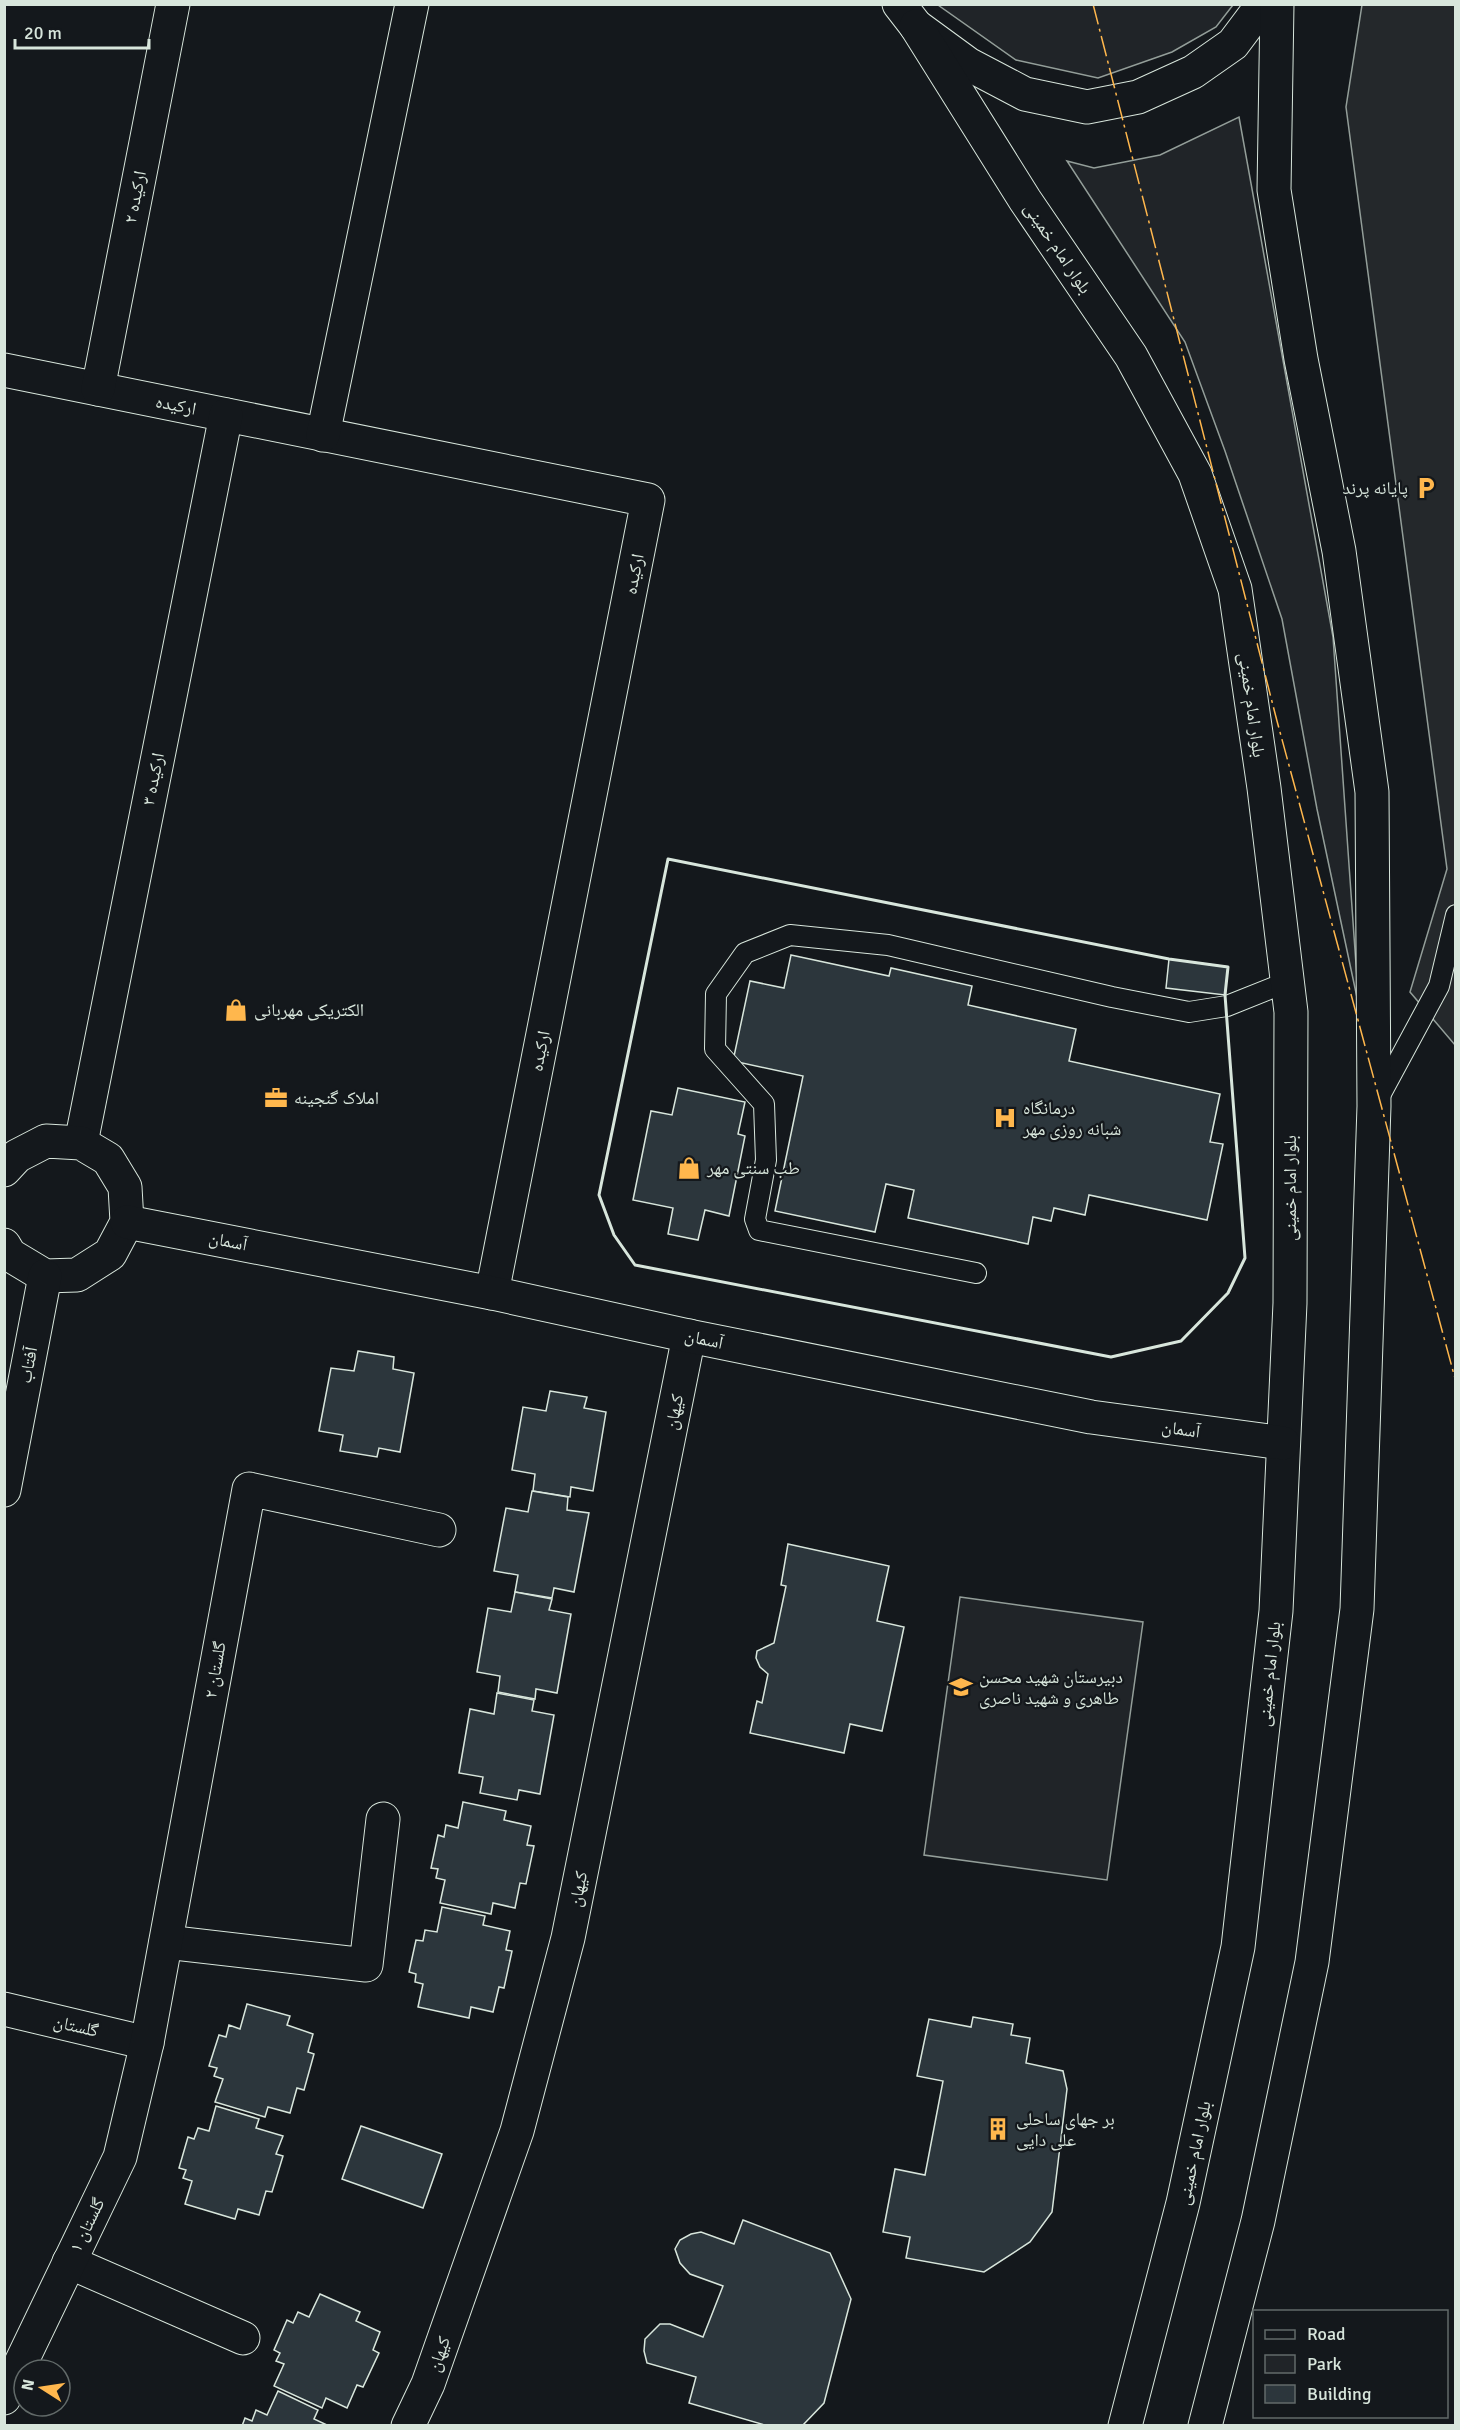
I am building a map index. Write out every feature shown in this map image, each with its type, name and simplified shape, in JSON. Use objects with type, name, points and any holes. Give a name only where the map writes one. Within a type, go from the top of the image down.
[{"type":"street","name":"ارکیده ۲","points":[[98,389],[173,4]]},
{"type":"street","points":[[323,435],[412,4]]},
{"type":"street","points":[[908,15],[968,64],[1025,94],[1087,107],[1138,97],[1192,72],[1233,44],[1263,4]]},
{"type":"street","points":[[1205,2426],[1258,2221],[1312,1962],[1357,1609],[1374,1106],[1372,792],[1339,551],[1301,359],[1274,190],[1277,4]]},
{"type":"street","name":"بلوار امام خمینی","points":[[908,15],[1025,200],[1131,356],[1195,474],[1235,589],[1264,788],[1291,1012],[1290,1291],[1276,1611],[1238,1947],[1183,2203],[1125,2426]]},
{"type":"street","name":"ارکیده","points":[[4,370],[648,500],[492,1293]]},
{"type":"street","name":"ارکیده ۳","points":[[81,1143],[226,415]]},
{"type":"street","points":[[4,1170],[17,1155],[46,1141],[81,1143],[108,1159],[125,1186],[127,1222],[110,1254],[77,1275],[45,1276],[10,1255],[4,1245]]},
{"type":"street","name":"آسمان","points":[[127,1222],[492,1293],[689,1336],[1091,1417],[1283,1443]]},
{"type":"street","name":"آفتاب","points":[[4,1490],[45,1276]]},
{"type":"street","name":"کیهان","points":[[408,2426],[428,2384],[517,2132],[568,1938],[689,1336]]},
{"type":"street","name":"گلستان ۲","points":[[147,2043],[249,1489],[439,1530]]},
{"type":"street","points":[[166,1942],[366,1965],[383,1819]]},
{"type":"street","name":"گلستان","points":[[4,2009],[147,2043]]},
{"type":"street","name":"گلستان ۱","points":[[4,2398],[120,2157],[147,2043]]},
{"type":"street","points":[[69,2262],[243,2338]]},
{"type":"lane","points":[[1374,1106],[1439,986],[1455,915]]},
{"type":"lane","points":[[976,1273],[759,1230],[755,1219],[766,1160],[764,1104],[715,1049],[716,994],[745,953],[790,935],[888,945],[1112,997],[1189,1012],[1227,1006],[1287,982]]},
{"type":"green space","points":[[938,5],[1233,5],[1216,27],[1172,52],[1098,78],[1016,60]]},
{"type":"green space","points":[[1239,117],[1333,637],[1359,1007],[1317,809],[1282,619],[1225,451],[1185,342],[1067,161],[1094,168],[1160,155]]},
{"type":"green space","points":[[960,1597],[1143,1622],[1107,1880],[924,1855]]},
{"type":"shaded area","name":"پایانه پرند","points":[[1362,5],[1455,5],[1455,1045],[1410,992],[1447,869],[1346,107]]},
{"type":"building","name":"درمانگاه شبانه روزی مهر","points":[[791,955],[889,976],[891,968],[972,986],[968,1005],[1076,1029],[1069,1061],[1220,1094],[1210,1142],[1223,1144],[1207,1220],[1089,1195],[1085,1215],[1054,1208],[1051,1221],[1033,1217],[1028,1244],[908,1218],[914,1190],[886,1184],[875,1232],[775,1211],[803,1076],[733,1061],[750,981],[784,988]]},
{"type":"building","points":[[1169,959],[1228,967],[1225,995],[1166,988]]},
{"type":"building","name":"طب سنتی مهر","points":[[678,1088],[745,1102],[738,1134],[745,1136],[729,1216],[705,1210],[698,1240],[668,1234],[673,1208],[633,1200],[651,1111],[672,1115]]},
{"type":"building","points":[[358,1351],[394,1357],[393,1369],[414,1373],[400,1452],[379,1448],[377,1457],[340,1451],[343,1435],[319,1431],[331,1368],[354,1371]]},
{"type":"building","points":[[550,1391],[587,1397],[584,1408],[606,1412],[593,1491],[571,1487],[570,1497],[533,1491],[535,1474],[512,1470],[523,1407],[546,1411]]},
{"type":"building","points":[[532,1491],[568,1497],[567,1510],[589,1513],[574,1592],[554,1588],[552,1598],[515,1592],[518,1575],[494,1571],[506,1508],[528,1512]]},
{"type":"building","points":[[788,1544],[889,1566],[877,1621],[904,1627],[882,1731],[850,1724],[844,1753],[750,1733],[757,1701],[762,1703],[768,1674],[760,1667],[756,1658],[757,1651],[774,1643],[786,1586],[781,1585]]},
{"type":"building","points":[[515,1592],[552,1599],[549,1610],[571,1614],[557,1693],[536,1689],[535,1699],[498,1692],[500,1676],[477,1672],[488,1608],[511,1612]]},
{"type":"building","points":[[497,1693],[534,1700],[532,1711],[554,1715],[540,1794],[519,1790],[517,1800],[480,1793],[483,1777],[459,1773],[470,1709],[494,1714]]},
{"type":"building","points":[[463,1802],[506,1811],[504,1820],[531,1826],[527,1845],[534,1846],[526,1884],[520,1883],[515,1908],[493,1903],[491,1914],[440,1903],[445,1880],[436,1878],[438,1869],[431,1868],[438,1835],[444,1837],[446,1825],[458,1828]]},
{"type":"building","points":[[442,1907],[485,1916],[483,1925],[510,1931],[506,1950],[512,1951],[504,1988],[499,1987],[493,2012],[471,2007],[469,2018],[418,2007],[423,1984],[415,1982],[416,1974],[409,1972],[416,1940],[423,1941],[425,1930],[437,1932]]},
{"type":"building","points":[[247,2004],[290,2016],[287,2025],[313,2034],[308,2052],[314,2054],[304,2090],[297,2088],[290,2113],[268,2107],[265,2117],[215,2102],[223,2079],[214,2076],[217,2068],[209,2066],[219,2035],[226,2037],[229,2025],[240,2029]]},
{"type":"building","name":"بر جهای ساحلی علی دایی","points":[[973,2017],[1013,2024],[1011,2035],[1030,2038],[1026,2063],[1063,2071],[1067,2089],[1052,2212],[1030,2242],[984,2272],[906,2258],[910,2237],[883,2232],[895,2169],[925,2175],[943,2081],[917,2076],[929,2019],[971,2027]]},
{"type":"building","points":[[216,2106],[259,2119],[256,2128],[283,2136],[276,2154],[283,2156],[272,2192],[266,2191],[259,2215],[238,2209],[235,2219],[185,2204],[192,2181],[183,2178],[186,2170],[179,2168],[188,2137],[194,2139],[198,2128],[209,2131]]},
{"type":"building","points":[[361,2126],[442,2154],[423,2208],[342,2179]]},
{"type":"building","points":[[743,2220],[830,2253],[851,2299],[824,2403],[802,2426],[768,2426],[689,2403],[696,2377],[647,2363],[644,2351],[645,2339],[660,2324],[670,2324],[703,2337],[723,2286],[690,2274],[680,2263],[675,2249],[680,2240],[701,2232],[734,2244]]},
{"type":"building","points":[[320,2294],[360,2312],[356,2321],[380,2332],[373,2350],[379,2353],[363,2387],[357,2385],[347,2408],[326,2398],[322,2408],[274,2386],[284,2364],[276,2361],[280,2353],[274,2350],[287,2320],[293,2323],[298,2312],[309,2317]]},
{"type":"building","points":[[278,2391],[318,2410],[314,2419],[329,2426],[242,2426],[245,2418],[252,2421],[256,2410],[267,2415]]},
{"type":"wall","points":[[668,859],[1169,959],[1228,967],[1225,995],[1245,1258],[1228,1293],[1181,1341],[1111,1357],[635,1265],[614,1235],[599,1195],[668,859]]},
{"type":"power","points":[[1093,4],[1277,721],[1456,1382]]},
{"type":"place","name":"پایانه پرند","points":[[1426,488]]},
{"type":"place","name":"الکتریکی مهربانی","points":[[236,1010]]},
{"type":"place","name":"املاک گنجینه","points":[[276,1098]]},
{"type":"place","name":"درمانگاه شبانه روزی مهر","points":[[1005,1118]]},
{"type":"place","name":"طب سنتی مهر","points":[[689,1168]]},
{"type":"place","name":"دبیرستان شهید محسن طاهری و شهید ناصری","points":[[961,1687]]},
{"type":"place","name":"بر جهای ساحلی علی دایی","points":[[998,2129]]}]
